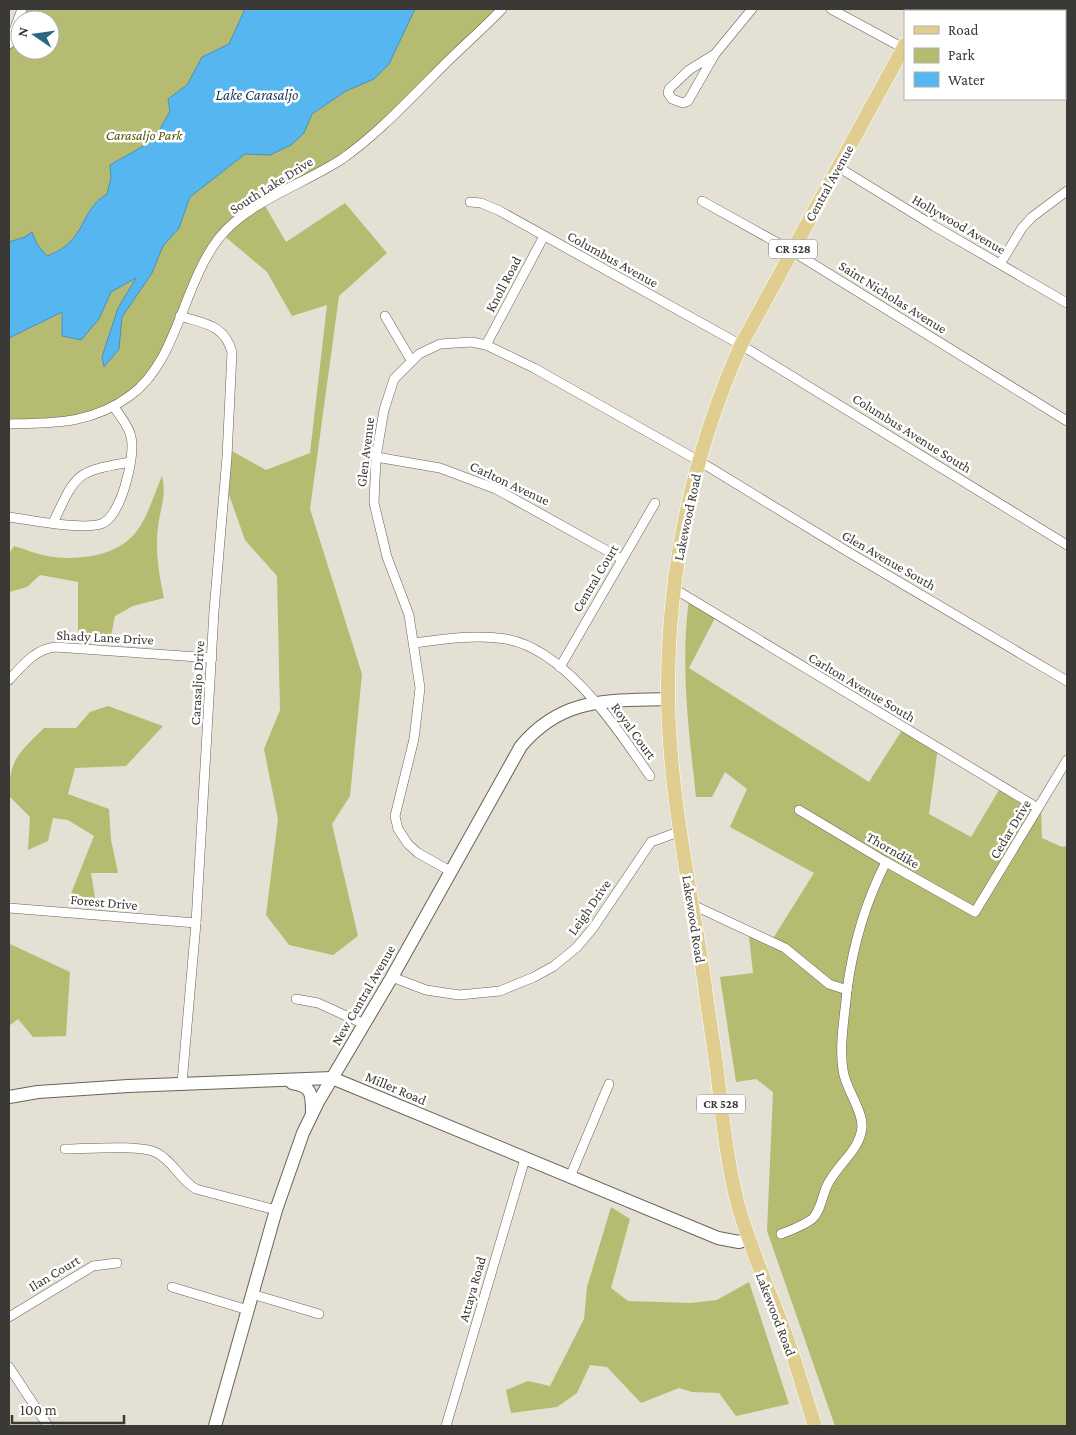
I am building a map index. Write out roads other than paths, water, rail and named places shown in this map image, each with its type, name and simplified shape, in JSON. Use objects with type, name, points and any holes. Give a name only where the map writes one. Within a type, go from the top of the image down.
[{"type":"main road","name":"Central Avenue","points":[[698,461],[713,415],[741,345],[904,47]]},
{"type":"main road","name":"Lakewood Road","points":[[698,461],[685,513],[670,607],[668,699],[680,830],[718,1078],[726,1151],[749,1239],[815,1426]]},
{"type":"street","points":[[9,44],[22,9]]},
{"type":"street","name":"South Lake Drive","points":[[9,424],[56,423],[78,419],[101,413],[133,394],[151,376],[163,357],[207,253],[221,236],[244,215],[342,159],[379,130],[502,9]]},
{"type":"street","points":[[715,54],[689,70],[669,89],[668,93],[672,99],[683,103],[688,101],[715,54],[752,9]]},
{"type":"street","points":[[831,9],[904,47]]},
{"type":"street","name":"Hollywood Avenue","points":[[838,167],[1067,303]]},
{"type":"street","points":[[1000,264],[1022,228],[1032,217],[1067,191]]},
{"type":"street","name":"Saint Nicholas Avenue","points":[[702,201],[792,251],[1067,421]]},
{"type":"street","name":"Columbus Avenue","points":[[470,202],[481,203],[498,210],[741,345]]},
{"type":"street","name":"Knoll Road","points":[[486,345],[544,236]]},
{"type":"street","name":"Carasaljo Drive","points":[[180,316],[223,332],[228,339],[232,352],[228,457],[212,658],[196,923],[182,1083]]},
{"type":"street","points":[[385,316],[411,360]]},
{"type":"street","name":"Glen Avenue","points":[[450,871],[418,853],[408,844],[398,829],[395,816],[418,711],[420,688],[409,615],[387,557],[374,503],[376,457],[384,410],[394,379],[411,360],[440,344],[456,342],[486,345],[534,368],[698,461]]},
{"type":"street","name":"Columbus Avenue South","points":[[741,345],[1067,545]]},
{"type":"street","points":[[9,517],[84,525],[104,523],[117,506],[128,476],[130,462],[132,437],[114,407]]},
{"type":"street","name":"Carlton Avenue","points":[[376,457],[440,468],[489,486],[622,559]]},
{"type":"street","name":"Glen Avenue South","points":[[698,461],[1067,681]]},
{"type":"street","points":[[54,523],[70,487],[78,477],[94,469],[130,462]]},
{"type":"street","name":"Central Court","points":[[560,667],[655,503]]},
{"type":"street","name":"Carlton Avenue South","points":[[673,588],[1038,808]]},
{"type":"street","name":"Royal Court","points":[[414,643],[452,638],[504,639],[540,654],[560,667],[596,702],[650,776]]},
{"type":"street","name":"Shady Lane Drive","points":[[9,680],[29,659],[49,647],[212,658]]},
{"type":"street","name":"New Central Avenue","points":[[215,1426],[276,1210],[287,1176],[312,1116],[521,746],[534,730],[550,718],[578,706],[596,702],[668,699]]},
{"type":"street","name":"Cedar Drive","points":[[975,912],[1067,760]]},
{"type":"street","name":"Thorndike","points":[[799,810],[975,912]]},
{"type":"street","name":"Leigh Drive","points":[[392,977],[426,990],[459,996],[500,991],[534,978],[554,966],[577,947],[593,928],[650,842],[680,830]]},
{"type":"street","points":[[781,1234],[802,1226],[818,1213],[829,1180],[854,1148],[860,1134],[862,1121],[849,1092],[843,1071],[842,1056],[847,990],[852,953],[863,915],[872,890],[886,862]]},
{"type":"street","points":[[693,905],[785,948],[829,984],[847,990]]},
{"type":"street","name":"Forest Drive","points":[[9,908],[196,923]]},
{"type":"street","points":[[296,999],[318,1003],[364,1024]]},
{"type":"street","name":"Miller Road","points":[[9,1097],[38,1092],[182,1083],[332,1078],[718,1238],[739,1242],[749,1239]]},
{"type":"street","points":[[270,1080],[303,1085],[309,1090],[312,1098],[312,1116]]},
{"type":"street","points":[[570,1178],[609,1084]]},
{"type":"street","points":[[65,1149],[148,1149],[164,1158],[188,1184],[196,1189],[276,1210]]},
{"type":"street","name":"Attaya Road","points":[[446,1426],[525,1159]]},
{"type":"street","name":"Ilan Court","points":[[9,1316],[94,1266],[117,1263]]},
{"type":"street","points":[[172,1287],[248,1310]]},
{"type":"street","points":[[252,1294],[319,1314]]},
{"type":"street","points":[[9,1366],[48,1426]]},
{"type":"water","name":"Lake Carasaljo","points":[[245,9],[415,9],[389,64],[374,79],[346,91],[312,114],[304,133],[291,145],[270,155],[245,154],[190,197],[179,228],[163,246],[152,273],[122,317],[119,349],[104,367],[102,357],[118,308],[136,278],[111,292],[99,319],[81,340],[62,336],[62,312],[9,338],[9,242],[25,237],[32,232],[37,244],[47,256],[69,243],[91,208],[107,194],[111,178],[110,165],[154,140],[170,111],[168,99],[187,85],[202,57],[229,44]]},
{"type":"park label","name":"Carasaljo Park","points":[[144,135]]}]
